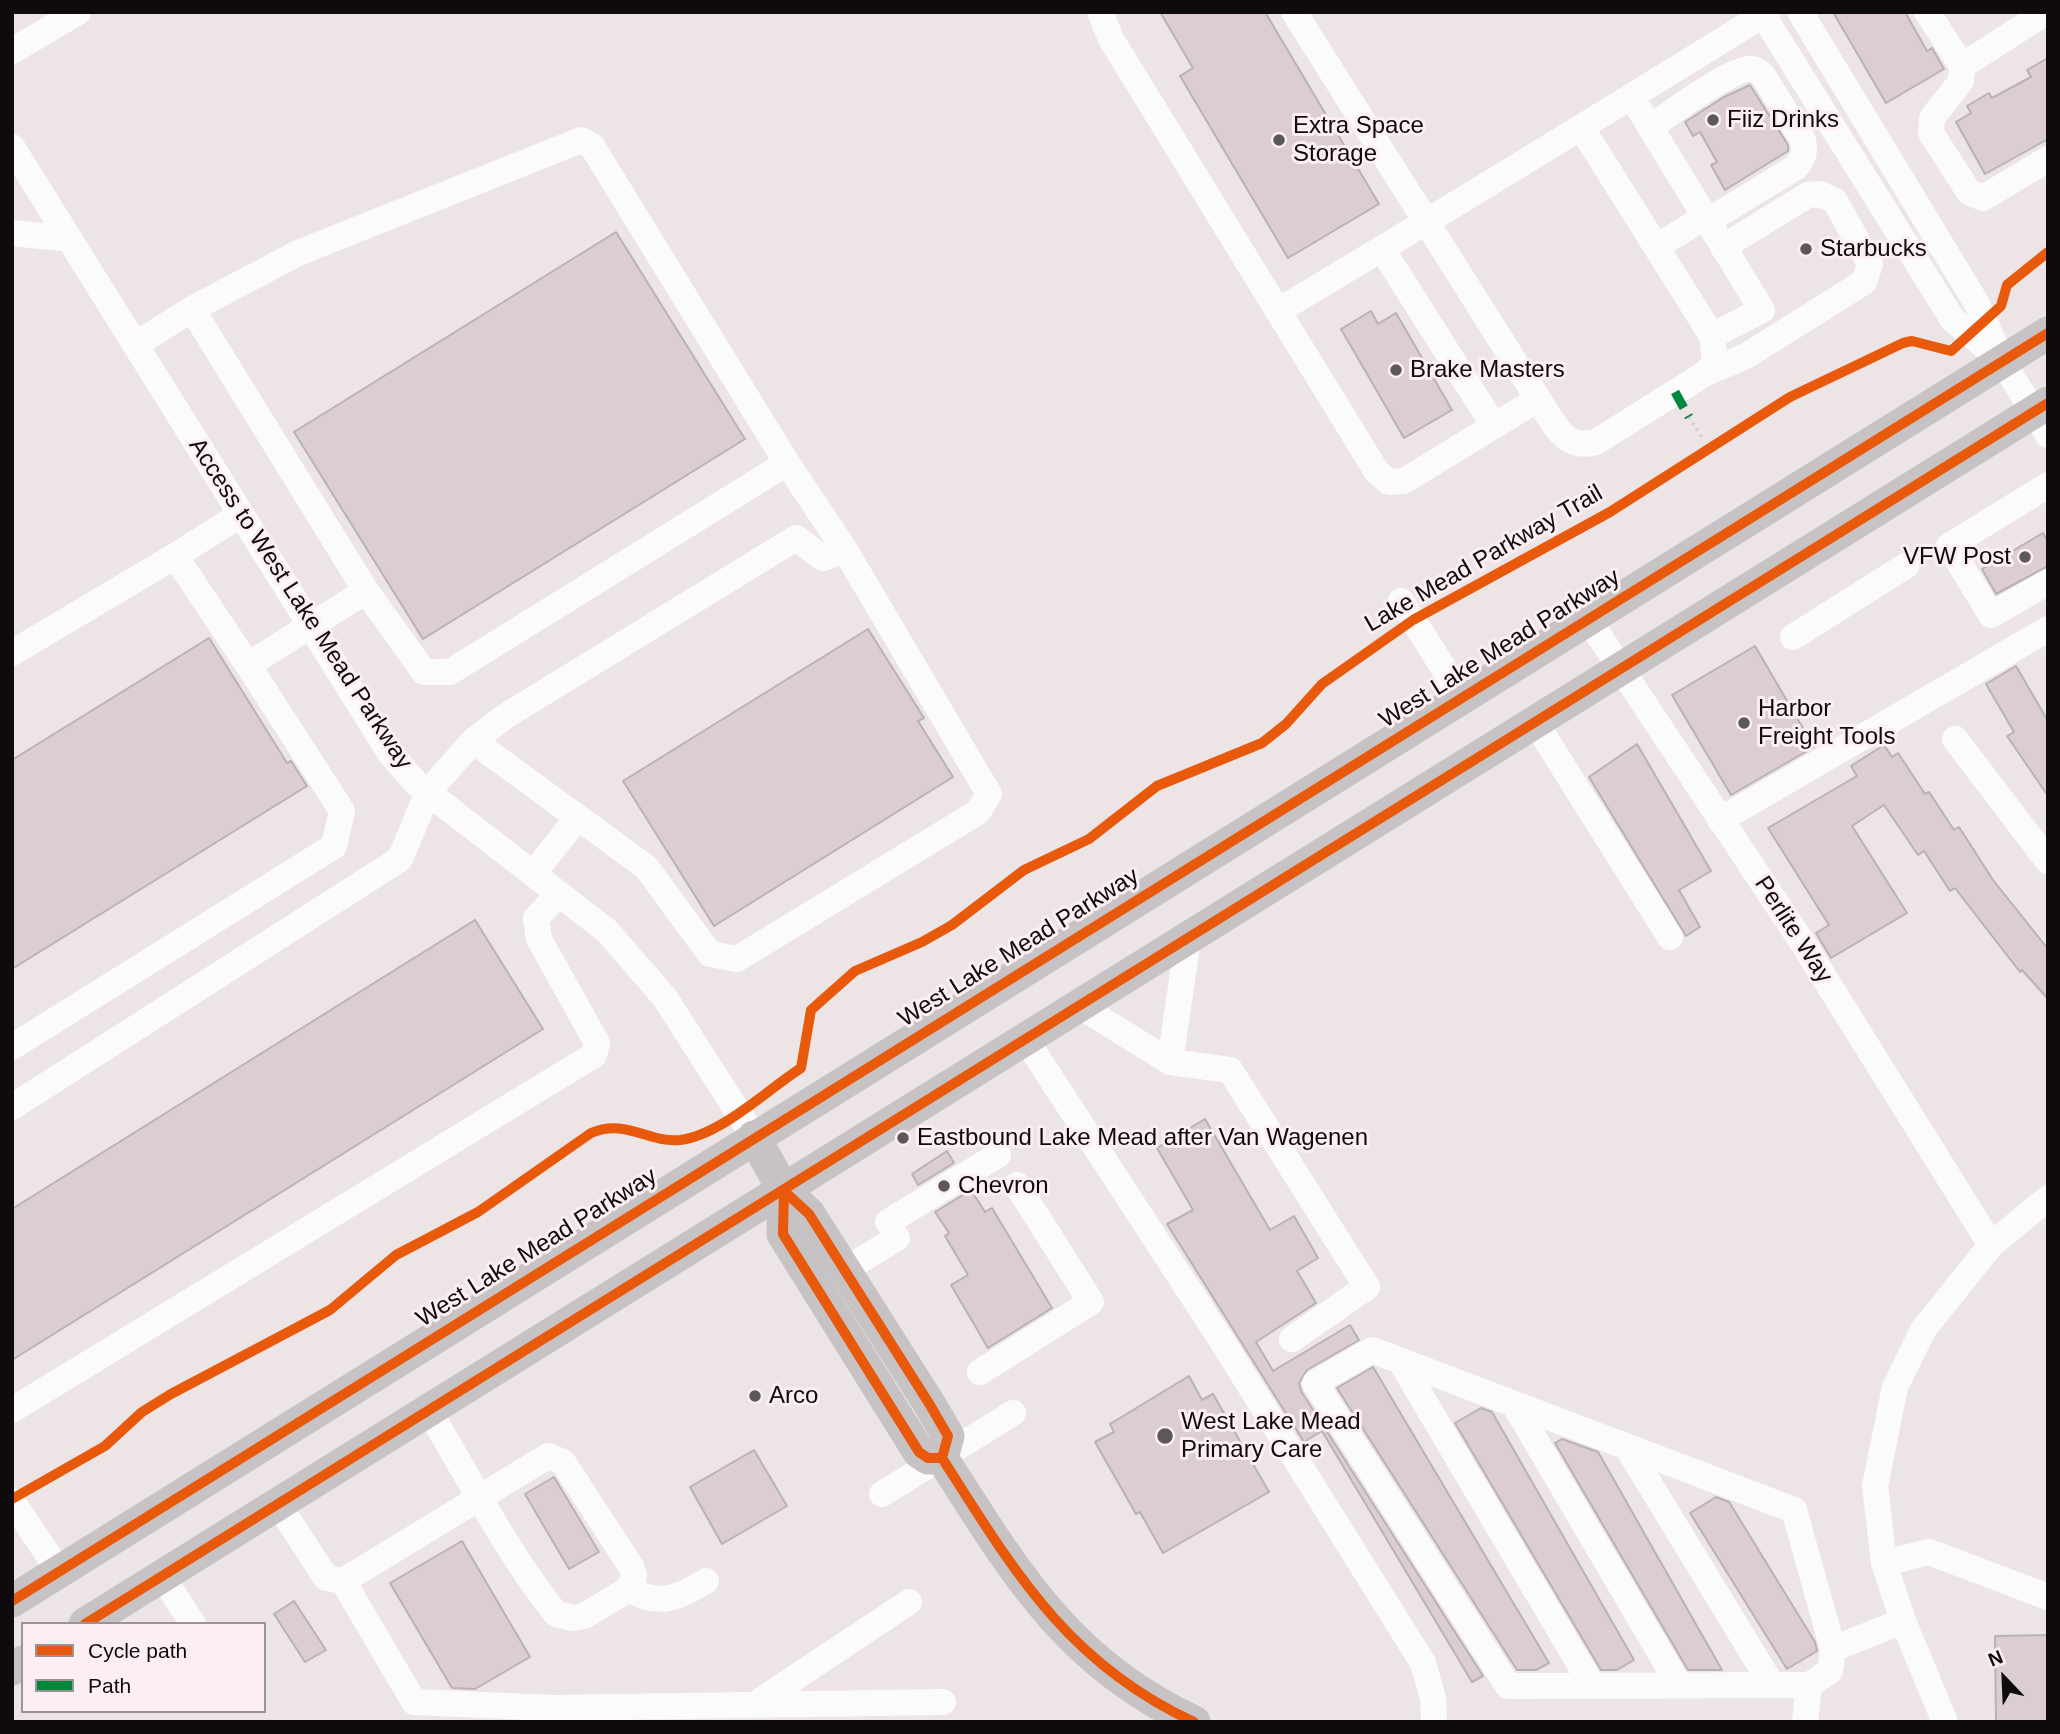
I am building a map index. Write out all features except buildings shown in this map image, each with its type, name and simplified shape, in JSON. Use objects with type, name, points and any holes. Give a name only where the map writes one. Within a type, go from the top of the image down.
[{"type":"main road","name":"West Lake Mead Parkway","points":[[12,1601],[2048,333]]},
{"type":"main road","points":[[88,1622],[1535,722],[2043,417]]},
{"type":"main road","points":[[754,1137],[784,1191],[809,1214],[948,1436],[942,1458],[1027,1587],[1075,1643],[1152,1701],[1194,1722]]},
{"type":"main road","points":[[784,1191],[783,1234],[919,1452],[928,1458],[942,1458]]},
{"type":"street","points":[[12,51],[78,12]]},
{"type":"street","points":[[1100,12],[1111,39],[1377,472],[1389,482],[1404,481],[1538,399]]},
{"type":"street","points":[[1293,12],[1538,399],[1563,437],[1572,444],[1584,446],[1597,442],[1706,373],[1746,356],[1864,282],[1870,264],[1835,201],[1820,194],[1808,195],[1723,247]]},
{"type":"street","points":[[1800,12],[1977,304],[2002,361],[2043,417]]},
{"type":"street","points":[[1927,12],[1962,66],[1961,81],[1932,118],[1931,133],[1969,192],[1983,198],[2048,159]]},
{"type":"street","points":[[1962,66],[2046,12]]},
{"type":"street","points":[[1278,311],[1765,14],[1953,320],[2002,361]]},
{"type":"street","points":[[1650,127],[1731,74],[1749,68],[1757,70],[1764,77],[1803,140],[1802,160],[1796,167],[1716,216],[1705,217],[1656,247]]},
{"type":"street","points":[[1631,96],[1762,310],[1712,336]]},
{"type":"street","points":[[1581,127],[1712,336],[1715,362],[1706,373]]},
{"type":"street","points":[[135,345],[192,309],[298,253],[581,140],[592,146],[787,463],[845,550],[989,794],[978,812],[737,959],[710,954],[646,867],[473,741]]},
{"type":"street","name":"Access to West Lake Mead Parkway","points":[[12,147],[390,753],[428,792],[607,931],[665,998],[754,1137]]},
{"type":"street","points":[[12,233],[70,239]]},
{"type":"street","points":[[1381,249],[1494,426]]},
{"type":"street","points":[[192,309],[366,591],[424,672],[450,672],[787,463]]},
{"type":"street","points":[[2048,485],[1949,546],[1991,615],[2048,582]]},
{"type":"street","points":[[12,653],[240,515]]},
{"type":"street","points":[[12,1107],[400,859],[428,792],[473,741],[504,717],[796,538],[823,558],[845,550]]},
{"type":"street","points":[[12,1047],[334,846],[342,811],[175,556]]},
{"type":"street","points":[[1793,637],[1907,565]]},
{"type":"street","points":[[248,665],[366,591]]},
{"type":"street","points":[[1401,601],[1462,697]]},
{"type":"street","name":"Perlite Way","points":[[1588,619],[1804,945],[1991,1245]]},
{"type":"street","points":[[1720,820],[2048,629]]},
{"type":"street","points":[[1535,722],[1671,937]]},
{"type":"street","points":[[1955,739],[2048,861]]},
{"type":"street","points":[[533,874],[578,817]]},
{"type":"street","points":[[12,1410],[594,1055],[597,1043],[539,939],[536,918],[559,894]]},
{"type":"street","points":[[1170,1062],[1188,939]]},
{"type":"street","points":[[1080,1006],[1170,1062],[1230,1070],[1367,1287],[1292,1339]]},
{"type":"street","points":[[1026,1040],[1234,1361],[1423,1663],[1433,1698],[1434,1722]]},
{"type":"street","points":[[845,1270],[892,1230],[998,1155]]},
{"type":"street","points":[[980,1372],[1091,1302],[1017,1185]]},
{"type":"street","points":[[1945,1722],[1903,1621],[1884,1563],[1875,1486],[1895,1387],[1923,1330],[1991,1245],[2048,1198]]},
{"type":"street","points":[[1372,1350],[1401,1362],[1794,1510],[1833,1649],[1830,1671],[1809,1685],[1508,1686],[1315,1383],[1372,1350]]},
{"type":"street","points":[[1401,1362],[1592,1685]]},
{"type":"street","points":[[1514,1404],[1679,1685]]},
{"type":"street","points":[[278,1504],[326,1578],[343,1581],[480,1497],[548,1456],[557,1457],[632,1568],[634,1576],[629,1589],[584,1616],[573,1618],[556,1614],[517,1558],[480,1497],[429,1411]]},
{"type":"street","points":[[882,1494],[1013,1413]]},
{"type":"street","points":[[1627,1447],[1772,1685]]},
{"type":"street","points":[[12,1501],[59,1571]]},
{"type":"street","points":[[1884,1563],[1929,1552],[2048,1597]]},
{"type":"street","points":[[162,1576],[192,1622]]},
{"type":"street","points":[[343,1581],[414,1702],[553,1707],[943,1702]]},
{"type":"street","points":[[629,1589],[642,1597],[660,1601],[686,1594],[706,1581]]},
{"type":"street","points":[[754,1704],[909,1602]]},
{"type":"street","points":[[1833,1649],[1903,1621]]},
{"type":"street","points":[[1805,1722],[1809,1685]]},
{"type":"path","points":[[1689,417],[1705,444],[1719,442]]},
{"type":"marked path","points":[[1675,392],[1689,417]]},
{"type":"cycle path","name":"Lake Mead Parkway Trail","points":[[12,1499],[105,1446],[142,1412],[171,1394],[330,1310],[396,1255],[478,1212],[591,1133],[615,1128],[657,1138],[680,1140],[711,1130],[727,1121],[801,1068],[811,1010],[855,971],[922,942],[952,925],[1024,870],[1089,839],[1157,786],[1262,743],[1286,724],[1322,684],[1413,620],[1610,512],[1790,397],[1903,343],[1912,341],[1951,351],[2001,306],[2007,285],[2048,252]]},
{"type":"cycle path","points":[[12,1601],[2048,333]]},
{"type":"cycle path","points":[[88,1622],[2048,403]]},
{"type":"cycle path","points":[[784,1191],[809,1214],[930,1405],[948,1436],[942,1458],[1020,1576],[1077,1642],[1111,1672],[1150,1698],[1194,1722]]},
{"type":"cycle path","points":[[784,1191],[783,1234],[919,1452],[928,1458],[942,1458]]},
{"type":"place","name":"Fiiz Drinks","points":[[1713,120]]},
{"type":"place","name":"Extra Space Storage","points":[[1279,140]]},
{"type":"place","name":"Starbucks","points":[[1806,249]]},
{"type":"place","name":"Brake Masters","points":[[1396,370]]},
{"type":"place","name":"VFW Post","points":[[2025,557]]},
{"type":"place","name":"Harbor Freight Tools","points":[[1744,723]]},
{"type":"place","name":"Eastbound Lake Mead after Van Wagenen","points":[[903,1138]]},
{"type":"place","name":"Chevron","points":[[944,1186]]},
{"type":"place","name":"Arco","points":[[755,1396]]},
{"type":"place","name":"West Lake Mead Primary Care","points":[[1165,1436]]}]
